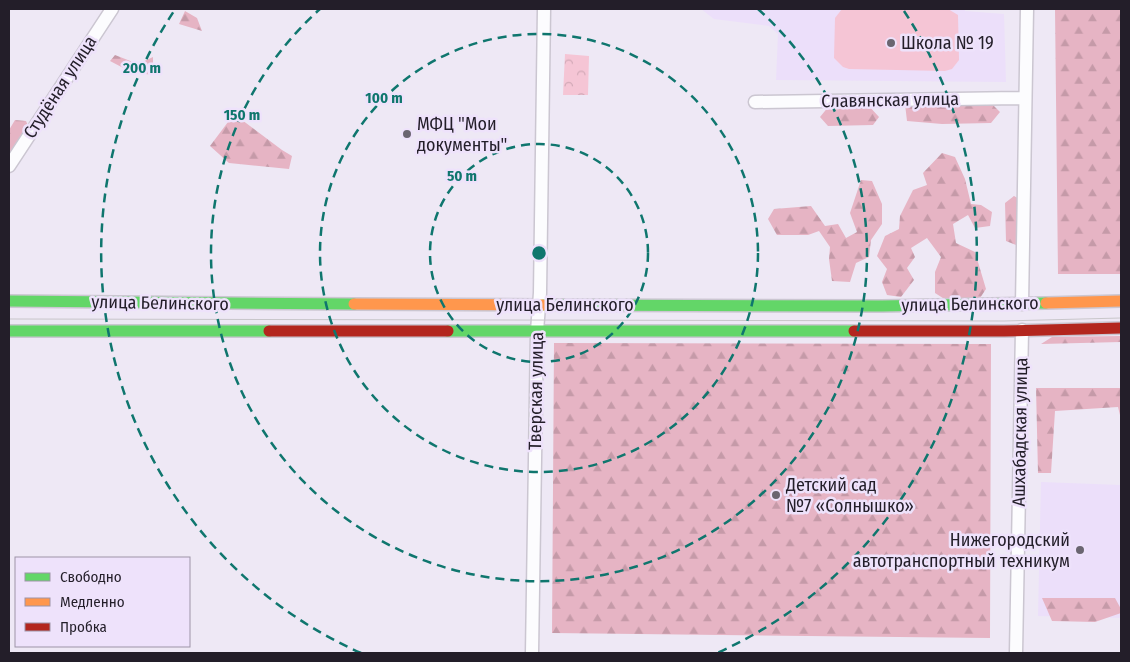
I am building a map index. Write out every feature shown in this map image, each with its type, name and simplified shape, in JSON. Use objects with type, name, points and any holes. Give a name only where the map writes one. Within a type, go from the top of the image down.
[{"type":"main road","name":"улица Белинского","points":[[9,301],[882,306],[1121,301]]},
{"type":"main road","name":"улица Белинского","points":[[9,331],[1022,330],[1121,328]]},
{"type":"street","name":"Студёная улица","points":[[9,166],[112,9]]},
{"type":"street","name":"Тверская улица","points":[[532,653],[536,331],[540,305],[544,9]]},
{"type":"street","points":[[1022,304],[1028,9]]},
{"type":"street","name":"Славянская улица","points":[[755,102],[1025,98]]},
{"type":"street","name":"Ашхабадская улица","points":[[1016,653],[1022,330]]},
{"type":"shaded area","name":"Школа № 19","points":[[701,9],[965,9],[965,11],[1004,14],[1006,82],[776,80],[778,34],[769,26],[714,19]]},
{"type":"shaded area","name":"Нижегородский автотранспортный техникум","points":[[1041,482],[1121,485],[1121,618],[1038,616]]},
{"type":"green space","points":[[842,9],[948,9],[958,15],[959,60],[952,69],[945,71],[849,69],[843,67],[834,58],[835,18]]},
{"type":"green space","points":[[1055,9],[1121,9],[1121,274],[1058,274]]},
{"type":"green space","points":[[185,11],[197,18],[202,31],[179,24]]},
{"type":"green space","points":[[565,54],[589,56],[588,95],[563,95]]},
{"type":"green space","points":[[115,55],[138,64],[153,57],[153,75],[131,72],[110,61]]},
{"type":"green space","points":[[990,102],[1000,112],[991,123],[942,124],[907,121],[905,104]]},
{"type":"green space","points":[[868,105],[879,117],[873,125],[828,126],[820,117],[829,106]]},
{"type":"green space","points":[[234,114],[292,156],[289,169],[229,163],[210,146]]},
{"type":"green space","points":[[15,120],[26,121],[31,133],[16,155],[9,154],[9,130]]},
{"type":"green space","points":[[942,153],[955,157],[965,179],[971,204],[981,205],[992,212],[990,226],[975,228],[968,215],[953,224],[956,243],[975,252],[986,289],[980,298],[946,300],[935,293],[935,272],[941,257],[927,238],[911,248],[915,257],[907,268],[914,280],[901,297],[887,295],[882,282],[887,269],[877,256],[885,236],[899,229],[900,216],[913,190],[927,185],[923,173]]},
{"type":"green space","points":[[861,180],[872,181],[882,204],[882,224],[871,240],[869,257],[856,263],[850,282],[832,281],[829,259],[830,247],[819,231],[808,235],[777,235],[768,219],[774,209],[811,206],[825,226],[838,224],[846,238],[857,232],[850,213]]},
{"type":"green space","points":[[1014,196],[1027,203],[1028,238],[1016,245],[1006,241],[1005,203]]},
{"type":"green space","points":[[1121,336],[1121,342],[1041,344],[1052,337]]},
{"type":"green space","points":[[554,343],[991,344],[990,638],[552,633]]},
{"type":"green space","points":[[1036,388],[1121,388],[1121,419],[1118,407],[1055,411],[1051,473],[1038,473]]},
{"type":"green space","points":[[1042,598],[1115,598],[1121,613],[1095,622],[1052,621]]},
{"type":"tram line","points":[[9,319],[1004,321],[1121,318]]},
{"type":"traffic: fast","points":[[9,301],[354,304]]},
{"type":"traffic: fast","points":[[543,305],[882,306],[1046,303]]},
{"type":"traffic: fast","points":[[9,331],[269,331]]},
{"type":"traffic: fast","points":[[448,331],[854,331]]},
{"type":"traffic: slow","points":[[1046,303],[1121,301]]},
{"type":"traffic: slow","points":[[354,304],[543,305]]},
{"type":"traffic: jam","points":[[854,331],[1004,331],[1121,328]]},
{"type":"traffic: jam","points":[[269,331],[448,331]]},
{"type":"place","name":"Школа № 19","points":[[891,43]]},
{"type":"place","name":"МФЦ \"Мои документы\"","points":[[407,134]]},
{"type":"place","name":"Детский сад №7 «Солнышко»","points":[[776,495]]},
{"type":"place","name":"Нижегородский автотранспортный техникум","points":[[1080,550]]}]
